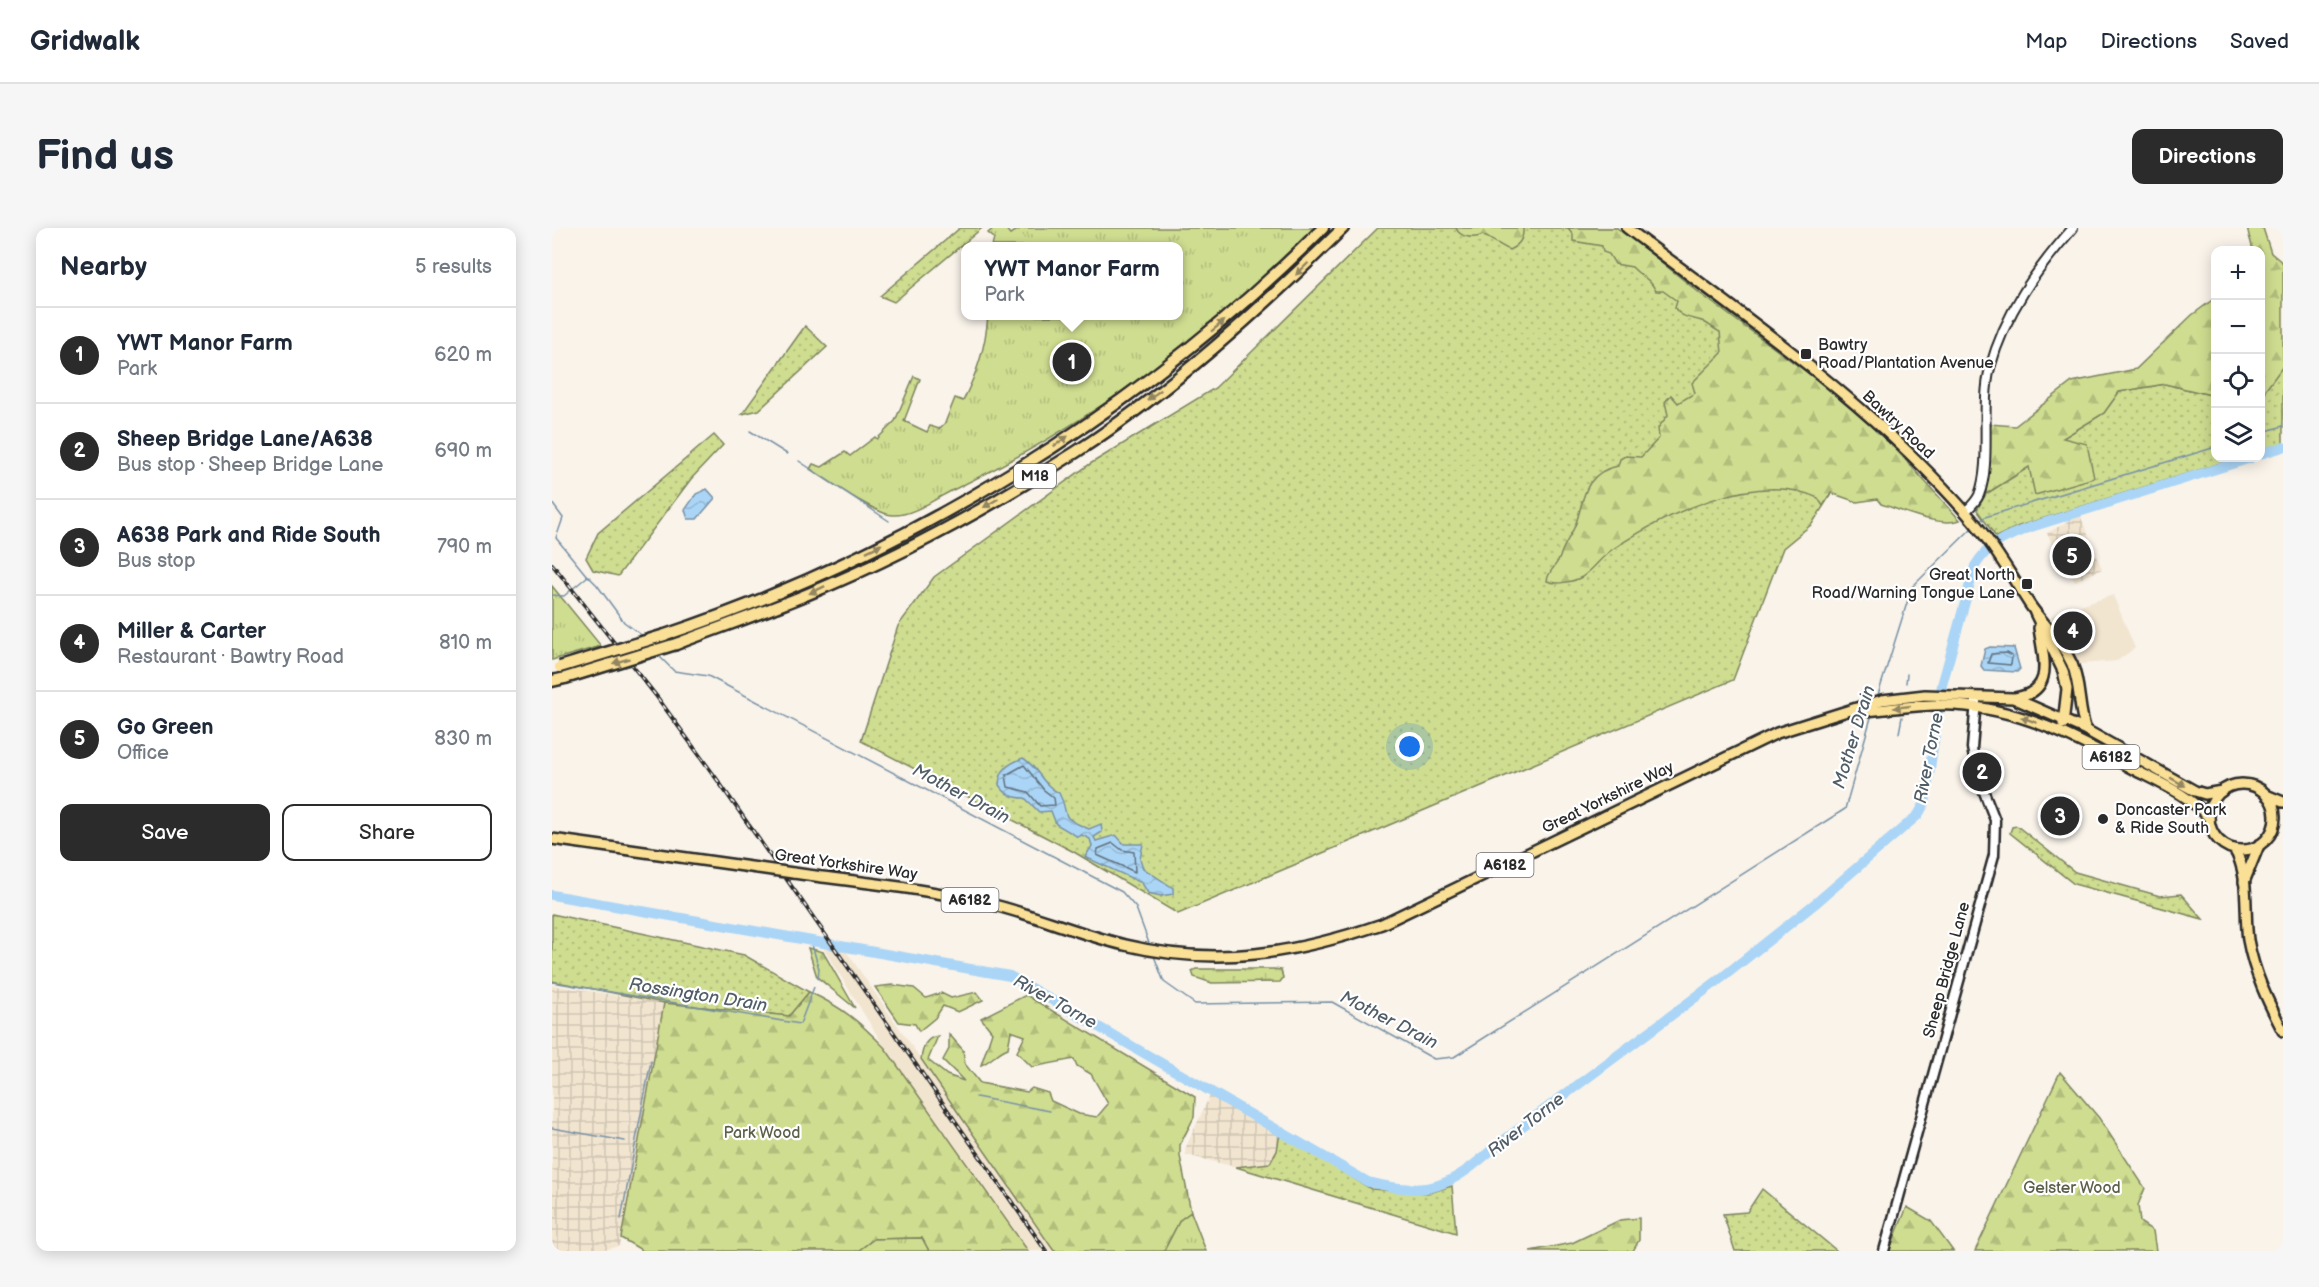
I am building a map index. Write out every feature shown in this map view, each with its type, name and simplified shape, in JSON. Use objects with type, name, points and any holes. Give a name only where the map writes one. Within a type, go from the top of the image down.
[{"type":"highway","name":"M18","points":[[556,668],[731,613],[822,573],[942,514],[1047,451],[1216,328],[1265,287],[1323,228]]},
{"type":"highway","name":"M18","points":[[552,681],[676,644],[808,594],[976,512],[1077,451],[1167,386],[1225,339],[1344,228]]},
{"type":"highway","name":"Bawtry Road","points":[[1626,228],[1845,395],[1915,459],[1965,512],[1997,554],[2033,608],[2048,623],[2072,664],[2086,730]]},
{"type":"highway","name":"Bawtry Road","points":[[2033,608],[2038,623],[2063,671],[2067,689],[2066,721],[2063,732]]},
{"type":"highway","points":[[2013,698],[2031,694],[2041,686],[2044,672],[2038,623]]},
{"type":"highway","name":"Great Yorkshire Way","points":[[1866,708],[1878,710],[1958,694],[2013,698],[2086,730],[2195,791],[2205,794],[2222,791]]},
{"type":"highway","name":"Great Yorkshire Way","points":[[552,839],[983,902],[1141,948],[1217,957],[1255,956],[1336,940],[1382,924],[1777,733],[1834,714],[1866,708],[1882,700],[1926,700],[1976,707],[2024,718],[2063,732],[2159,783],[2201,809],[2209,818]]},
{"type":"highway","name":"Bawtry Road","points":[[2066,721],[2079,705]]},
{"type":"highway","points":[[2283,802],[2248,785],[2234,785],[2222,791],[2212,803],[2209,818],[2215,836],[2234,849],[2239,857],[2251,951],[2265,997],[2283,1031]]},
{"type":"highway","points":[[2244,884],[2259,845],[2268,836],[2279,815],[2266,795]]},
{"type":"highway","points":[[2234,849],[2242,850],[2259,845]]},
{"type":"main road","name":"Sheep Bridge Lane","points":[[1884,1251],[1994,855],[1995,820],[1977,774],[1972,748],[1977,695]]},
{"type":"street","points":[[1965,512],[1978,498],[1982,482],[1984,399],[1999,341],[2029,281],[2073,228]]},
{"type":"shaded area","points":[[2080,515],[2102,569],[2075,581],[2062,564],[2047,533]]},
{"type":"shaded area","points":[[2113,595],[2135,648],[2117,661],[2080,664],[2051,616]]},
{"type":"shaded area","points":[[822,946],[846,951],[1054,1251],[1028,1251],[885,1048]]},
{"type":"shaded area","points":[[552,985],[664,1003],[619,1246],[601,1251],[552,1251]]},
{"type":"shaded area","points":[[1211,1093],[1280,1133],[1277,1151],[1270,1163],[1236,1167],[1186,1155],[1185,1149]]},
{"type":"green space","points":[[960,228],[982,228],[965,242],[961,242],[961,246],[894,302],[880,296]]},
{"type":"green space","points":[[994,228],[1005,228],[1010,234],[1022,228],[1320,228],[1279,267],[1192,340],[1099,407],[1001,466],[923,506],[900,515],[885,513],[864,503],[810,469],[813,464],[822,467],[845,452],[850,456],[875,437],[877,439],[895,421],[914,376],[920,379],[904,421],[927,432],[930,426],[939,429],[945,423],[955,398],[963,401],[968,390],[983,349],[987,320],[1183,320],[1183,242],[993,242],[994,238],[988,233]]},
{"type":"green space","points":[[1378,228],[1617,228],[1831,390],[1881,433],[1840,480],[1812,524],[1783,548],[1733,680],[1178,914],[1074,852],[861,741],[898,626],[934,577],[1090,464],[1215,388]]},
{"type":"green space","points":[[1456,228],[1523,228],[1520,242],[1509,250],[1483,235],[1464,236]]},
{"type":"green space","points":[[1568,228],[1617,228],[1639,244],[1702,295],[1831,390],[1881,433],[1960,520],[1942,522],[1932,520],[1881,504],[1877,499],[1857,502],[1831,493],[1823,506],[1818,498],[1793,490],[1767,489],[1739,492],[1684,510],[1658,523],[1613,549],[1578,579],[1560,583],[1547,581],[1578,518],[1583,497],[1590,483],[1602,472],[1618,466],[1620,459],[1625,456],[1641,457],[1659,438],[1658,428],[1668,415],[1665,402],[1671,395],[1678,403],[1695,393],[1692,383],[1722,353],[1720,332],[1702,321],[1680,314],[1675,308],[1677,301],[1663,291],[1656,291],[1648,280],[1632,267],[1615,264],[1609,254],[1603,252],[1602,246],[1573,241],[1573,234]]},
{"type":"green space","points":[[2247,228],[2263,228],[2271,253],[2283,263],[2283,366],[2265,391],[2265,246],[2252,246]]},
{"type":"green space","points":[[2211,301],[2211,395],[2165,384],[2119,392],[2104,413],[2063,438],[2087,444],[2094,478],[2035,495],[2029,467],[1986,494],[1990,424],[2015,426],[2072,382],[2136,369],[2192,315]]},
{"type":"green space","points":[[805,326],[827,347],[759,410],[742,414]]},
{"type":"green space","points":[[2283,366],[2283,443],[2265,449],[2265,408],[2265,389]]},
{"type":"green space","points":[[2165,384],[2211,395],[2211,462],[2224,462],[2019,526],[1996,537],[1977,510],[1986,494],[2029,467],[2063,438],[2104,413],[2119,392]]},
{"type":"green space","points":[[714,435],[723,445],[691,479],[618,576],[593,570],[586,558],[598,533]]},
{"type":"green space","points":[[552,586],[601,646],[552,660]]},
{"type":"green space","points":[[2017,826],[2075,872],[2160,896],[2181,894],[2203,919],[2074,884],[2010,833],[2012,827]]},
{"type":"green space","points":[[552,914],[744,955],[809,992],[789,1016],[664,1003],[552,981]]},
{"type":"green space","points":[[808,948],[823,952],[855,1008],[817,977]]},
{"type":"green space","points":[[1196,969],[1274,969],[1281,970],[1283,978],[1280,982],[1212,983],[1194,977],[1192,971]]},
{"type":"green space","points":[[892,985],[914,988],[926,998],[941,993],[951,998],[977,992],[983,1000],[958,1012],[943,1006],[935,1018],[919,1031],[915,1024],[899,1022],[875,987]]},
{"type":"green space","name":"Park Wood","points":[[809,992],[850,1016],[885,1048],[1028,1251],[929,1251],[922,1238],[874,1239],[858,1251],[643,1251],[621,1238],[664,1003],[789,1016]]},
{"type":"green space","points":[[1026,995],[1195,1097],[1194,1117],[1180,1145],[1191,1212],[1180,1220],[1164,1251],[1054,1251],[921,1059],[925,1044],[938,1036],[928,1060],[947,1075],[964,1081],[943,1060],[949,1049],[949,1034],[963,1050],[965,1064],[980,1083],[1027,1092],[1032,1088],[1048,1093],[1051,1101],[1079,1114],[1097,1117],[1108,1104],[1091,1074],[1077,1066],[1074,1059],[1032,1067],[1017,1052],[1025,1036],[1011,1031],[1008,1048],[981,1065],[992,1032],[981,1018]]},
{"type":"green space","name":"Gelster Wood","points":[[2060,1072],[2099,1118],[2145,1188],[2138,1205],[2140,1222],[2153,1231],[2156,1251],[1975,1251]]},
{"type":"green space","points":[[1280,1133],[1371,1189],[1429,1193],[1452,1186],[1456,1233],[1236,1167],[1270,1163],[1277,1151]]},
{"type":"green space","points":[[1762,1189],[1837,1251],[1735,1251],[1723,1214],[1747,1212]]},
{"type":"green space","points":[[1907,1207],[1931,1221],[1953,1251],[1889,1251]]},
{"type":"green space","points":[[1191,1212],[1206,1251],[1164,1251],[1180,1220]]},
{"type":"green space","points":[[1639,1218],[1639,1240],[1633,1251],[1530,1251],[1572,1243],[1620,1220]]},
{"type":"green space","points":[[922,1238],[929,1251],[858,1251],[874,1239]]},
{"type":"water","points":[[707,489],[715,498],[697,519],[688,519],[685,510],[696,494]]},
{"type":"water","points":[[1990,647],[2014,648],[2020,669],[2017,672],[1984,670],[1981,666],[1985,649]]},
{"type":"water","points":[[1023,758],[1033,766],[1053,790],[1059,793],[1068,818],[1089,829],[1101,824],[1102,832],[1094,837],[1096,841],[1116,835],[1124,844],[1143,844],[1140,859],[1143,868],[1173,888],[1173,894],[1161,896],[1148,893],[1142,883],[1085,857],[1092,846],[1090,839],[1082,835],[1078,837],[1056,824],[1051,811],[1039,812],[1025,798],[1007,794],[999,785],[1003,771]]},
{"type":"waterway","name":"Mother Drain","points":[[2265,431],[2283,426]]},
{"type":"waterway","points":[[750,431],[787,454]]},
{"type":"waterway","name":"River Torne","points":[[2265,452],[2283,447]]},
{"type":"waterway","name":"Mother Drain","points":[[1979,522],[1985,517],[2211,449]]},
{"type":"waterway","points":[[799,461],[889,521]]},
{"type":"waterway","name":"River Torne","points":[[552,895],[1010,976],[1368,1182],[1408,1189],[1438,1185],[1465,1171],[1724,976],[1817,902],[1918,815],[1925,803],[1942,685],[1975,566],[1986,551],[2006,537],[2031,527],[2238,462]]},
{"type":"waterway","points":[[552,503],[563,518],[556,538],[587,576]]},
{"type":"waterway","name":"Mother Drain","points":[[1877,698],[1912,587],[1973,527]]},
{"type":"waterway","name":"Mother Drain","points":[[552,595],[564,596],[588,576],[624,622],[644,637]]},
{"type":"waterway","name":"Mother Drain","points":[[658,655],[674,671],[708,676],[1122,892],[1136,908],[1150,946]]},
{"type":"waterway","points":[[1906,683],[1907,674]]},
{"type":"waterway","name":"Mother Drain","points":[[1154,956],[1164,982],[1195,1004],[1332,1002],[1434,1059],[1454,1057],[1845,809],[1872,714]]},
{"type":"waterway","points":[[1899,733],[1902,717]]},
{"type":"waterway","name":"Rossington Drain","points":[[811,941],[819,969],[818,979]]},
{"type":"waterway","name":"Rossington Drain","points":[[552,982],[800,1024],[814,987]]},
{"type":"waterway","points":[[621,1219],[651,1061]]},
{"type":"waterway","points":[[976,1097],[1050,1111]]},
{"type":"waterway","points":[[552,1128],[625,1141]]},
{"type":"railway","points":[[552,564],[657,697],[716,778],[1046,1251]]},
{"type":"place","name":"Bawtry Road/Plantation Avenue","points":[[1806,354]]},
{"type":"place","name":"YWT Manor Farm","points":[[1072,362]]},
{"type":"place","name":"Go Green","points":[[2072,556]]},
{"type":"place","name":"Great North Road/Warning Tongue Lane","points":[[2027,584]]},
{"type":"place","name":"Miller & Carter","points":[[2073,631]]},
{"type":"place","name":"Sheep Bridge Lane/A638","points":[[1982,772]]},
{"type":"place","name":"A638 Park and Ride South","points":[[2060,816]]},
{"type":"place","name":"Doncaster Park & Ride South","points":[[2103,819]]}]
